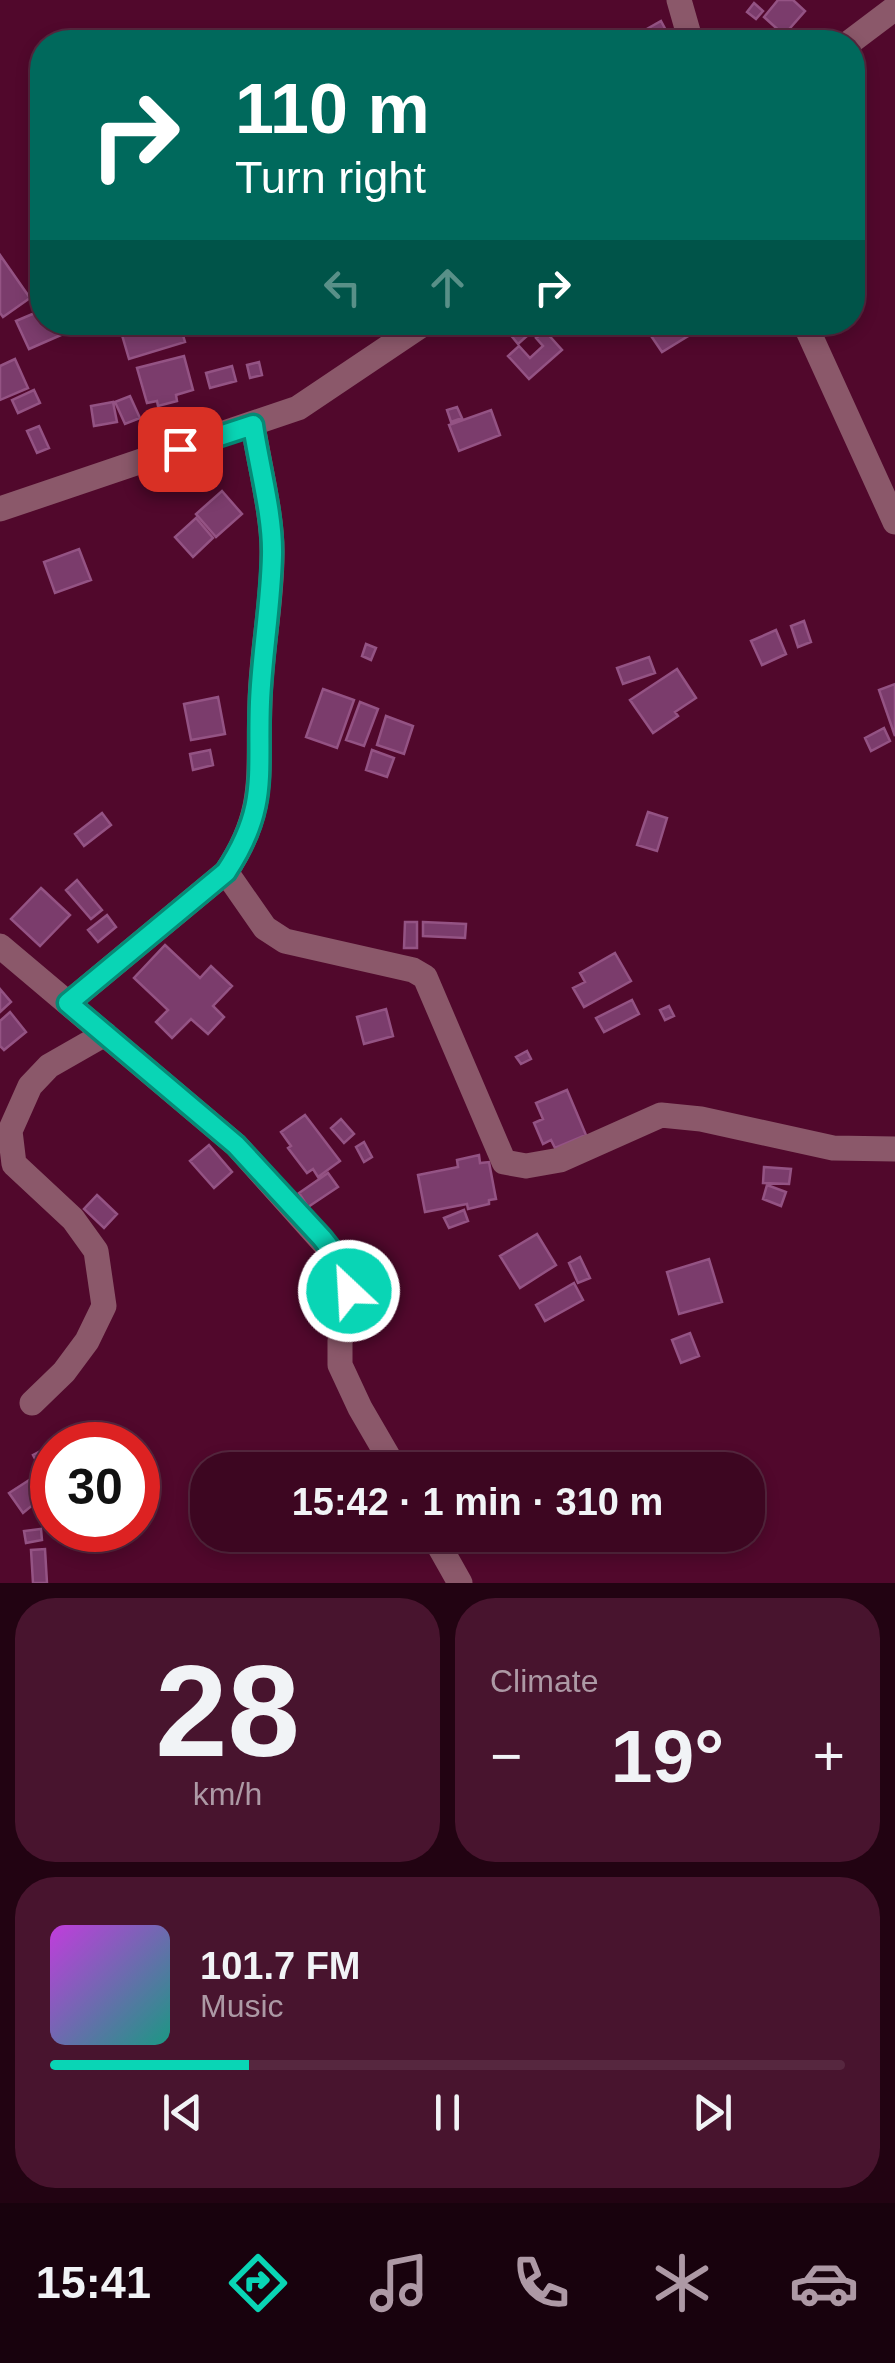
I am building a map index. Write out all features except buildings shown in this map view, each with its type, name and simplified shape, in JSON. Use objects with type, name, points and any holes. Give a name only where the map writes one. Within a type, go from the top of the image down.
[{"type":"street","points":[[678,0],[687,30]]},
{"type":"street","points":[[865,31],[895,8]]},
{"type":"street","points":[[0,508],[298,408],[407,335]]},
{"type":"street","points":[[810,335],[895,522]]},
{"type":"street","points":[[68,1003],[226,872],[256,811],[262,771],[260,702],[272,552],[253,425]]},
{"type":"street","points":[[226,872],[265,928],[284,941],[413,970],[425,977],[504,1162],[526,1166],[560,1160],[662,1114],[833,1148],[895,1149]]},
{"type":"street","points":[[0,946],[236,1145],[340,1261],[349,1291],[340,1365],[386,1452]]},
{"type":"street","points":[[32,1404],[88,1341],[104,1306],[96,1251],[73,1219],[14,1164],[10,1131],[30,1086],[48,1066],[104,1034]]},
{"type":"street","points":[[443,1552],[460,1583]]},
{"type":"route","points":[[180,449],[253,425],[272,552],[260,702],[262,771],[256,811],[226,872],[68,1003],[236,1145],[340,1261],[349,1291]]}]
